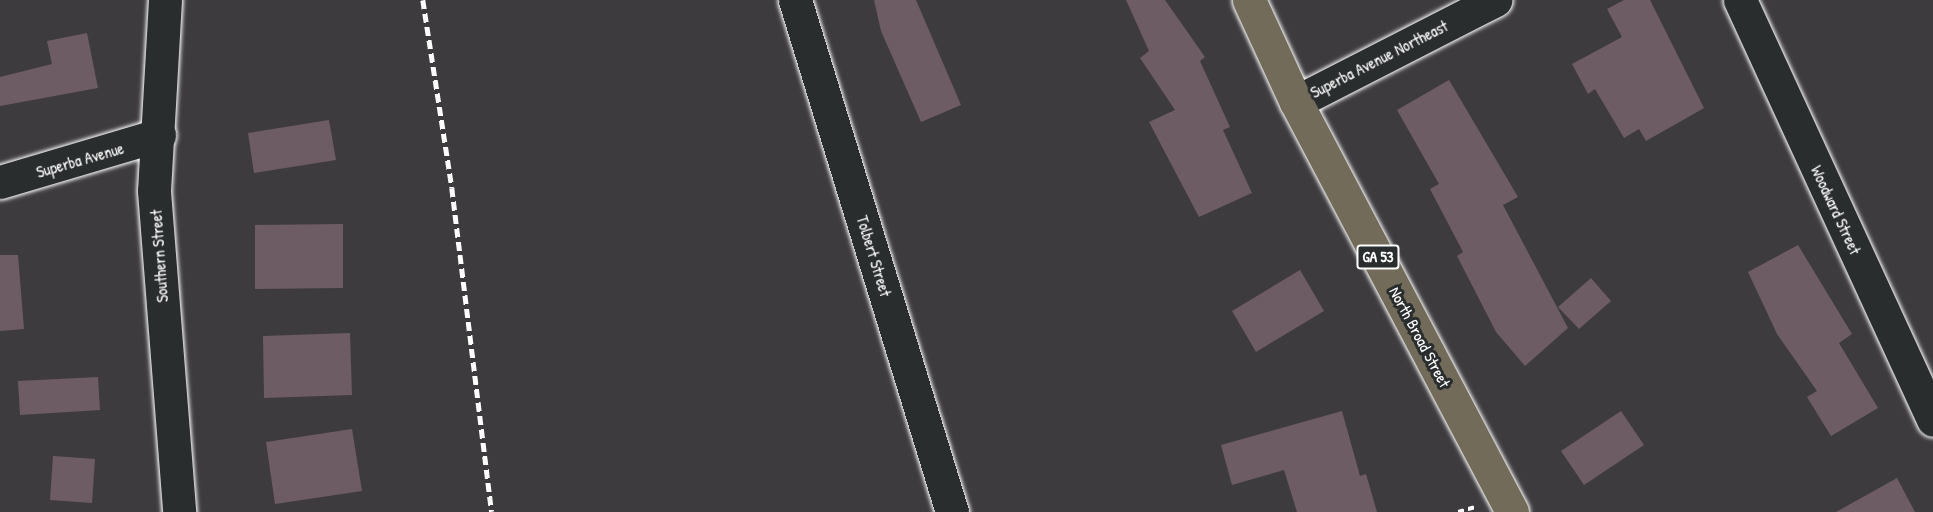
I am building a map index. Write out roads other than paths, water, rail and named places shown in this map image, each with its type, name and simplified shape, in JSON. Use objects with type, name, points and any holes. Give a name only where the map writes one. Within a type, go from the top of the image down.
[{"type":"main road","name":"North Broad Street","points":[[1250,0],[1296,102],[1512,512]]},
{"type":"street","name":"Southern Street","points":[[165,0],[154,191],[179,512]]},
{"type":"street","name":"Tolbert Street","points":[[795,0],[952,512]]},
{"type":"street","name":"Superba Avenue Northeast","points":[[1296,102],[1495,0]]},
{"type":"street","name":"Woodward Street","points":[[1740,0],[1933,420]]},
{"type":"street","name":"Superba Avenue","points":[[0,182],[159,135]]},
{"type":"railway","points":[[423,0],[452,188],[492,512]]}]
